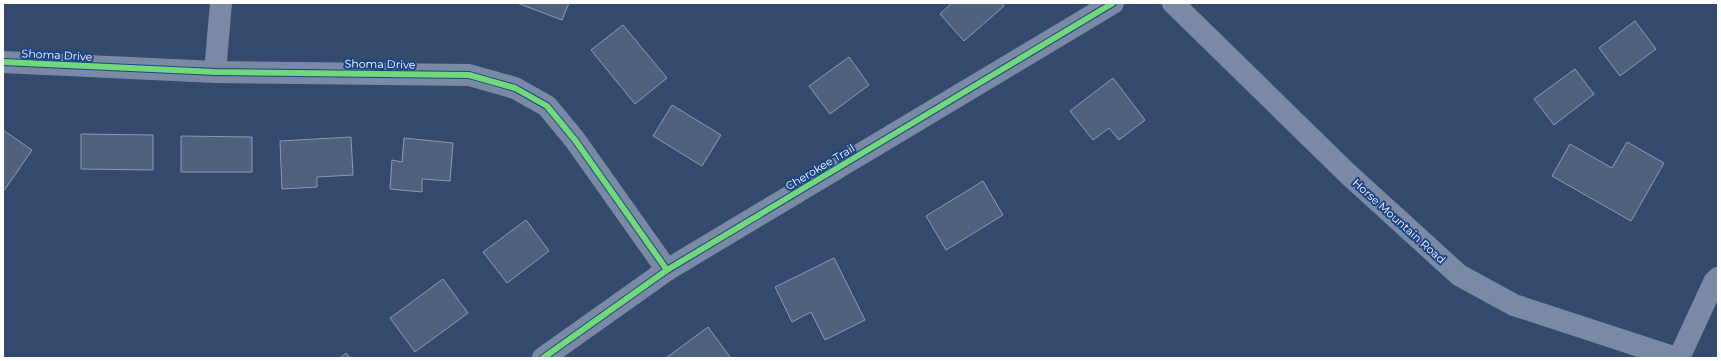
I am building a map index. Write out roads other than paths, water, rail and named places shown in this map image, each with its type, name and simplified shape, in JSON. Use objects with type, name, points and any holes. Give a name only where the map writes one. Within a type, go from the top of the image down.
[{"type":"street","points":[[216,72],[221,3]]},
{"type":"street","name":"Cherokee Trail","points":[[543,358],[667,270],[1113,3]]},
{"type":"street","name":"Horse Mountain Road","points":[[1173,3],[1348,174],[1459,275],[1514,305],[1676,358]]},
{"type":"street","name":"Shoma Drive","points":[[3,62],[216,72],[469,74],[515,88],[547,106],[575,140],[667,270]]},
{"type":"street","points":[[1679,358],[1714,282],[1718,278]]}]
